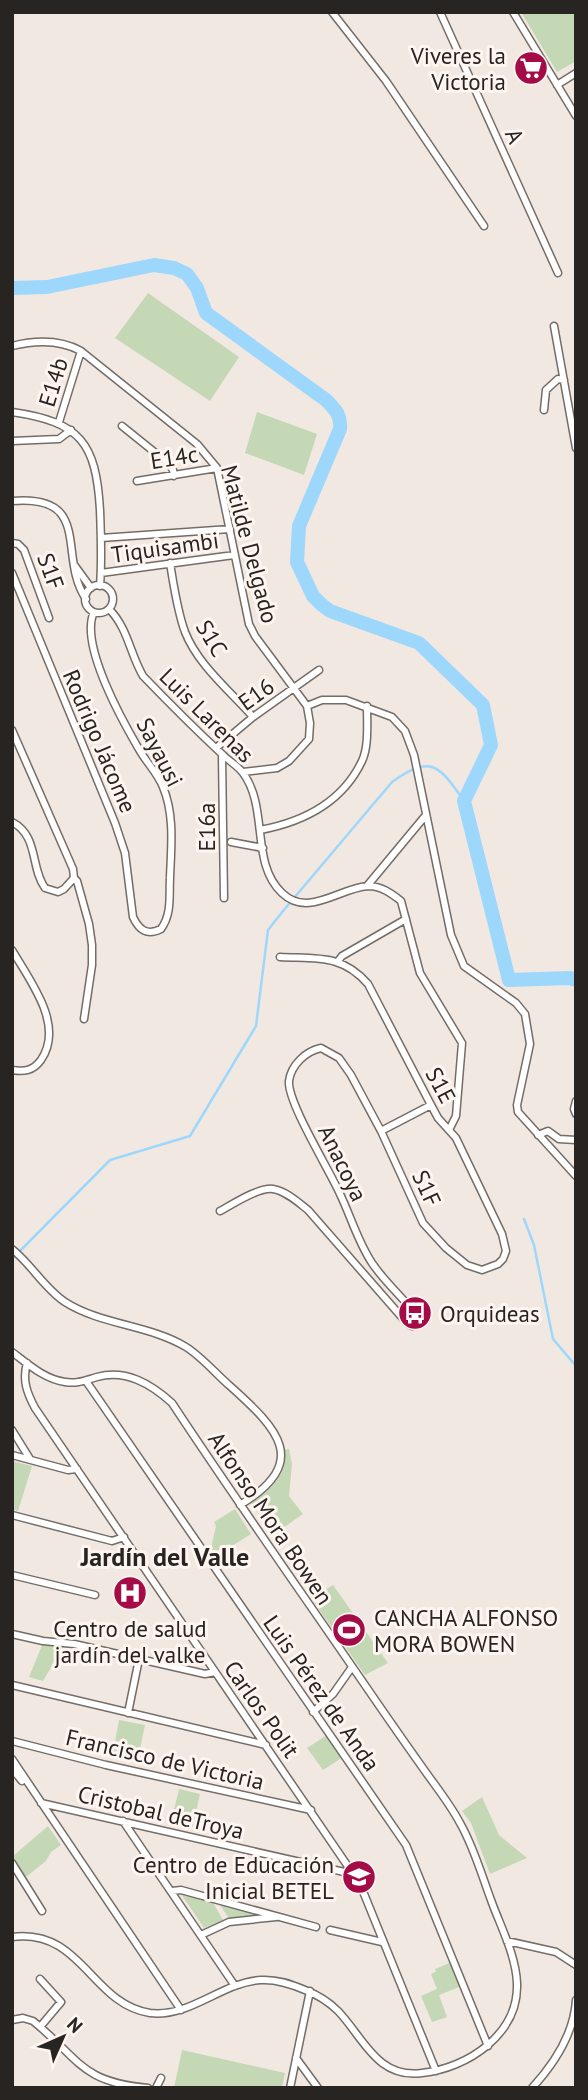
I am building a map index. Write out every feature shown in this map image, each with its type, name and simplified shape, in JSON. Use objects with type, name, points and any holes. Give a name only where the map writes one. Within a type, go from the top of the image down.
[{"type":"street","points":[[332,12],[386,81],[484,226]]},
{"type":"street","name":"A","points":[[440,12],[558,273]]},
{"type":"street","points":[[513,12],[576,116]]},
{"type":"street","points":[[557,85],[576,73]]},
{"type":"street","points":[[554,326],[576,448]]},
{"type":"street","name":"Matilde Delgado","points":[[12,346],[52,341],[81,351],[197,444],[217,468],[249,624],[307,706]]},
{"type":"street","name":"E14b","points":[[59,422],[81,351]]},
{"type":"street","points":[[544,410],[545,390],[558,379],[564,380]]},
{"type":"street","points":[[12,412],[59,422],[85,445],[95,464],[101,538],[100,586]]},
{"type":"street","points":[[122,426],[168,463],[174,476]]},
{"type":"street","points":[[12,441],[59,439],[71,430]]},
{"type":"street","name":"E14c","points":[[137,481],[217,468]]},
{"type":"street","points":[[12,501],[39,502],[52,506],[62,514],[68,524],[74,575],[89,609],[99,613],[109,609],[113,597],[108,589],[100,586],[91,588]]},
{"type":"street","points":[[101,538],[230,529]]},
{"type":"street","name":"S1F","points":[[12,543],[18,544],[24,550],[49,618]]},
{"type":"street","name":"Tiquisambi","points":[[101,573],[234,555]]},
{"type":"street","name":"S1C","points":[[170,564],[177,604],[194,649],[253,717]]},
{"type":"street","points":[[74,565],[91,588]]},
{"type":"street","name":"Rodrigo Jácome","points":[[12,573],[115,822],[125,853],[133,917],[137,927]]},
{"type":"street","points":[[86,599],[91,588]]},
{"type":"street","name":"Luis Larenas","points":[[109,609],[123,626],[135,663],[143,676],[222,755],[243,772],[257,806],[263,848],[271,876],[283,895],[297,902],[314,902],[367,886]]},
{"type":"street","name":"Sayausi","points":[[94,612],[90,628],[98,667],[140,751],[163,786],[172,828],[169,911],[166,922],[155,933],[137,927]]},
{"type":"street","name":"E16","points":[[216,748],[253,717],[319,670]]},
{"type":"street","points":[[243,772],[277,768],[289,761],[309,739],[307,706],[322,700],[346,700],[367,706],[392,717],[405,731],[415,762],[451,935],[464,966],[516,1003],[525,1014],[530,1044],[517,1105],[522,1117],[576,1176]]},
{"type":"street","points":[[260,830],[305,818],[339,793],[363,760],[367,706]]},
{"type":"street","points":[[12,730],[73,869],[89,924],[92,965],[84,1019]]},
{"type":"street","name":"E16a","points":[[222,755],[224,898]]},
{"type":"street","points":[[367,886],[426,815]]},
{"type":"street","points":[[12,822],[24,830],[29,839],[36,871],[45,888],[58,892],[74,878]]},
{"type":"street","points":[[231,842],[263,848]]},
{"type":"street","points":[[367,886],[381,888],[401,901],[420,972],[462,1043],[456,1116],[449,1130]]},
{"type":"street","points":[[280,957],[338,961],[342,956],[406,919]]},
{"type":"street","points":[[12,950],[41,1001],[48,1019],[50,1037],[46,1052],[33,1069],[23,1072],[12,1070]]},
{"type":"street","name":"S1E","points":[[338,961],[355,970],[368,984],[431,1105],[456,1138],[502,1234]]},
{"type":"street","name":"Anacoya","points":[[220,1211],[253,1193],[273,1189],[294,1199],[308,1210],[363,1275],[412,1326],[418,1325],[419,1319],[415,1312],[373,1264],[359,1239],[341,1196],[293,1100],[289,1082],[295,1066],[306,1054],[321,1048],[339,1058]]},
{"type":"street","name":"S1F","points":[[339,1058],[381,1131],[423,1223],[446,1248],[467,1265],[482,1270],[498,1264],[503,1259],[506,1251],[502,1234]]},
{"type":"street","points":[[576,1101],[576,1114]]},
{"type":"street","points":[[381,1131],[431,1105]]},
{"type":"street","points":[[538,1135],[548,1131],[559,1139],[576,1140]]},
{"type":"street","points":[[12,1249],[39,1280],[65,1302],[82,1311],[186,1347],[262,1416],[279,1444],[279,1469],[270,1484],[240,1505]]},
{"type":"street","points":[[12,1352],[27,1363]]},
{"type":"street","name":"Alfonso Mora Bowen","points":[[12,1937],[37,1937],[59,1945],[115,1996],[136,2009],[157,2013],[181,2010],[235,1986],[266,1980],[288,1983],[319,1996],[336,2009],[379,2061],[394,2070],[408,2073],[436,2071],[488,2046],[508,2020],[516,1994],[516,1976],[507,1941],[461,1823],[172,1403],[140,1380],[119,1375],[71,1382],[53,1379],[27,1363]]},
{"type":"street","name":"Carlos Polit","points":[[27,1363],[24,1383],[31,1401],[360,1884],[436,2071]]},
{"type":"street","name":"Luis Pérez de Anda","points":[[86,1381],[406,1845],[488,2046]]},
{"type":"street","points":[[12,1430],[30,1459]]},
{"type":"street","points":[[12,1455],[68,1470],[77,1469]]},
{"type":"street","points":[[12,1515],[112,1541],[124,1537]]},
{"type":"street","points":[[12,1575],[95,1595]]},
{"type":"street","points":[[12,1634],[43,1641],[64,1642],[205,1674],[215,1672]]},
{"type":"street","points":[[128,1713],[139,1659]]},
{"type":"street","points":[[313,1712],[333,1694],[352,1667]]},
{"type":"street","points":[[12,1685],[266,1745]]},
{"type":"street","name":"Francisco de Victoria","points":[[12,1741],[106,1765],[311,1810]]},
{"type":"street","points":[[12,1759],[181,2010]]},
{"type":"street","points":[[12,1769],[32,1790]]},
{"type":"street","name":"Cristobal deTroya","points":[[41,1803],[354,1874]]},
{"type":"street","points":[[123,1821],[235,1986]]},
{"type":"street","points":[[13,1865],[42,1911]]},
{"type":"street","points":[[172,1891],[181,1890],[316,1927]]},
{"type":"street","points":[[201,1935],[229,1922],[278,1916]]},
{"type":"street","points":[[330,1930],[382,1942]]},
{"type":"street","points":[[507,1941],[556,1952],[576,1965]]},
{"type":"street","points":[[40,1979],[61,2002],[40,2027]]},
{"type":"street","points":[[290,2088],[310,1992]]},
{"type":"street","points":[[532,2088],[549,2069],[566,2038],[576,2000]]},
{"type":"street","points":[[12,2020],[28,2019],[40,2027],[80,2066],[98,2077],[125,2086],[149,2088]]},
{"type":"street","points":[[296,2058],[318,2088]]},
{"type":"street","points":[[156,2088],[161,2078]]},
{"type":"green space","points":[[521,12],[576,12],[576,61],[557,72]]},
{"type":"green space","points":[[148,293],[239,357],[210,401],[115,338]]},
{"type":"green space","points":[[257,412],[317,434],[304,475],[245,453]]},
{"type":"green space","points":[[289,1449],[292,1464],[289,1496],[303,1514],[273,1535],[251,1503],[276,1481],[283,1468],[285,1450]]},
{"type":"green space","points":[[12,1461],[32,1466],[18,1511],[14,1510]]},
{"type":"green space","points":[[235,1509],[251,1534],[209,1557],[216,1526],[214,1522]]},
{"type":"green space","name":"CANCHA ALFONSO MORA BOWEN","points":[[333,1585],[388,1663],[365,1675],[311,1598]]},
{"type":"green space","points":[[62,1642],[65,1644],[43,1681],[29,1677],[43,1643],[51,1645]]},
{"type":"green space","points":[[119,1720],[145,1725],[138,1759],[113,1753]]},
{"type":"green space","points":[[327,1735],[343,1757],[323,1770],[307,1748]]},
{"type":"green space","points":[[179,1789],[200,1794],[193,1826],[171,1822]]},
{"type":"green space","points":[[482,1797],[499,1835],[527,1858],[490,1874],[471,1823],[462,1811]]},
{"type":"green space","points":[[48,1826],[61,1845],[26,1877],[13,1856]]},
{"type":"green space","points":[[179,1891],[212,1901],[223,1920],[204,1928]]},
{"type":"green space","points":[[218,1902],[262,1912],[262,1916],[230,1920]]},
{"type":"green space","points":[[452,1962],[462,1986],[439,1995],[447,2017],[432,2022],[421,1996],[437,1989],[431,1974],[436,1972],[435,1969]]},
{"type":"green space","points":[[182,2050],[285,2073],[282,2088],[174,2088]]},
{"type":"waterway","points":[[12,288],[47,287],[154,265],[174,268],[187,274],[197,288],[206,313],[326,400],[335,410],[339,416],[340,429],[299,526],[297,562],[313,596],[322,605],[330,611],[419,643],[483,705],[491,745],[464,801],[509,980],[576,980]]},
{"type":"waterway","points":[[12,1259],[110,1160],[190,1136],[256,1026],[268,930],[392,782],[416,768],[433,768],[448,779],[464,801]]},
{"type":"waterway","points":[[524,1219],[534,1245],[553,1339],[576,1366]]},
{"type":"place","name":"Viveres la Victoria","points":[[531,68]]},
{"type":"place","name":"Orquideas","points":[[415,1313]]},
{"type":"place","name":"Centro de salud jardín del valke","points":[[130,1593]]},
{"type":"place","name":"CANCHA ALFONSO MORA BOWEN","points":[[349,1630]]},
{"type":"place","name":"Centro de Educación Inicial BETEL","points":[[359,1877]]},
{"type":"district","name":"Jardín del Valle","points":[[165,1556]]}]
